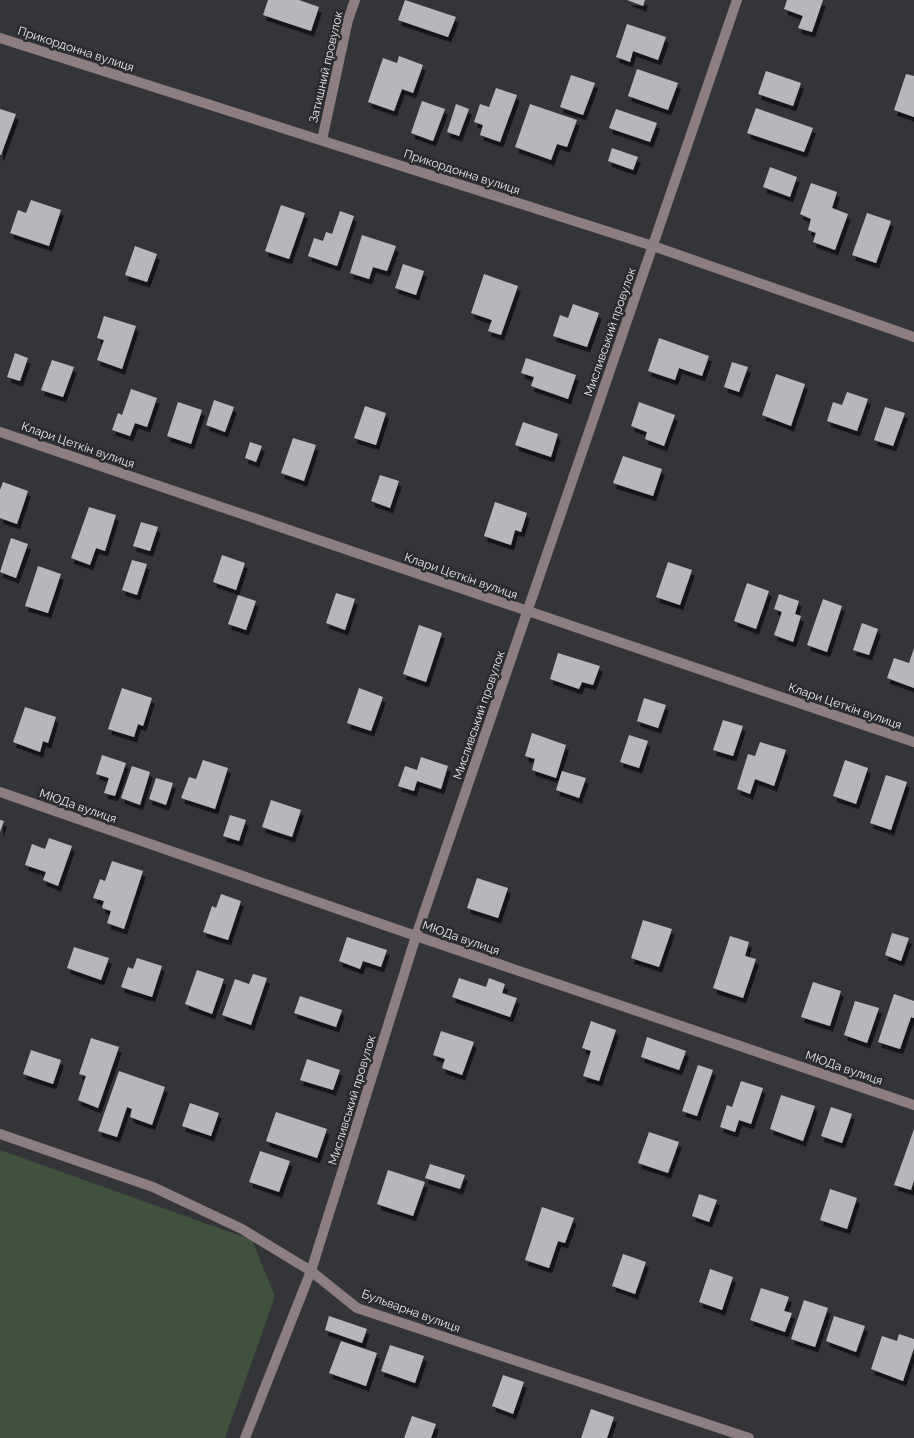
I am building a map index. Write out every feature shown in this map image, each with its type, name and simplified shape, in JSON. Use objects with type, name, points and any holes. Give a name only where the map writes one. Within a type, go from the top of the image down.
[{"type":"street","name":"Затишний провулок","points":[[322,140],[348,20],[355,0]]},
{"type":"street","name":"Мисливський провулок","points":[[245,1438],[311,1271],[416,936],[737,0]]},
{"type":"street","name":"Прикордонна вулиця","points":[[0,38],[653,246],[914,337]]},
{"type":"street","name":"Клари Цеткін вулиця","points":[[0,432],[914,742]]},
{"type":"street","name":"МЮДа вулиця","points":[[0,792],[914,1105]]},
{"type":"street","name":"Бульварна вулиця","points":[[0,1134],[153,1187],[242,1229],[311,1271],[357,1308],[749,1438]]},
{"type":"green space","points":[[0,1150],[252,1240],[275,1296],[225,1438],[0,1438]]},
{"type":"building","points":[[268,0],[299,0],[319,7],[311,31],[263,15]]},
{"type":"building","points":[[405,0],[456,17],[448,37],[398,20]]},
{"type":"building","points":[[627,0],[645,0],[643,6]]},
{"type":"building","points":[[787,0],[823,0],[812,32],[798,28],[803,16],[784,9]]},
{"type":"building","points":[[627,24],[666,37],[658,60],[633,51],[630,62],[616,57]]},
{"type":"building","points":[[399,56],[423,65],[413,93],[402,89],[394,111],[368,102],[383,58],[397,63]]},
{"type":"building","points":[[637,69],[678,83],[668,110],[628,96]]},
{"type":"building","points":[[766,71],[801,83],[793,106],[758,94]]},
{"type":"building","points":[[906,74],[914,76],[914,117],[894,110]]},
{"type":"building","points":[[571,75],[595,83],[583,115],[560,107]]},
{"type":"building","points":[[496,88],[517,95],[500,142],[480,135],[483,125],[474,122],[480,104],[489,107]]},
{"type":"building","points":[[422,101],[445,109],[433,141],[411,133]]},
{"type":"building","points":[[456,104],[469,109],[459,136],[447,132]]},
{"type":"building","points":[[530,104],[577,120],[567,147],[557,144],[551,160],[515,147]]},
{"type":"building","points":[[756,108],[813,128],[804,152],[747,133]]},
{"type":"building","points":[[0,109],[16,114],[1,155],[0,155]]},
{"type":"building","points":[[616,109],[657,123],[650,142],[609,128]]},
{"type":"building","points":[[612,148],[638,157],[633,170],[608,161]]},
{"type":"building","points":[[770,167],[797,177],[790,197],[763,187]]},
{"type":"building","points":[[811,183],[837,192],[832,208],[848,214],[835,250],[813,242],[816,233],[808,230],[811,219],[800,214]]},
{"type":"building","points":[[31,200],[61,210],[49,246],[10,233],[18,210],[26,213]]},
{"type":"building","points":[[281,205],[305,213],[289,259],[265,251]]},
{"type":"building","points":[[340,211],[354,216],[337,266],[308,256],[314,238],[323,241],[326,232],[332,234]]},
{"type":"building","points":[[867,213],[891,221],[876,263],[852,255]]},
{"type":"building","points":[[362,235],[396,246],[387,271],[373,267],[369,279],[350,273]]},
{"type":"building","points":[[135,246],[157,254],[147,282],[125,275]]},
{"type":"building","points":[[403,264],[424,271],[416,295],[395,288]]},
{"type":"building","points":[[484,274],[518,286],[501,335],[488,331],[492,320],[471,313]]},
{"type":"building","points":[[573,304],[599,313],[587,347],[553,336],[560,315],[568,318]]},
{"type":"building","points":[[104,316],[136,326],[122,369],[97,360],[104,340],[97,338]]},
{"type":"building","points":[[659,338],[709,356],[702,376],[679,368],[675,380],[648,371]]},
{"type":"building","points":[[15,353],[28,358],[20,381],[7,377]]},
{"type":"building","points":[[526,358],[576,375],[568,399],[531,386],[534,377],[521,373]]},
{"type":"building","points":[[52,360],[74,367],[63,397],[41,390]]},
{"type":"building","points":[[732,362],[748,367],[739,392],[724,387]]},
{"type":"building","points":[[776,374],[805,384],[791,426],[762,415]]},
{"type":"building","points":[[131,389],[157,398],[147,427],[135,423],[130,436],[112,430],[118,413],[122,415]]},
{"type":"building","points":[[847,392],[868,399],[857,431],[827,421],[833,402],[842,405]]},
{"type":"building","points":[[214,400],[234,407],[225,432],[206,425]]},
{"type":"building","points":[[178,402],[202,410],[191,444],[167,436]]},
{"type":"building","points":[[639,402],[675,415],[664,446],[645,439],[647,432],[631,426]]},
{"type":"building","points":[[365,406],[386,413],[376,445],[354,438]]},
{"type":"building","points":[[885,407],[905,413],[893,446],[874,440]]},
{"type":"building","points":[[523,422],[558,434],[551,457],[515,445]]},
{"type":"building","points":[[293,438],[316,445],[304,481],[281,473]]},
{"type":"building","points":[[250,442],[262,446],[256,462],[245,458]]},
{"type":"building","points":[[623,456],[662,469],[653,496],[613,483]]},
{"type":"building","points":[[380,475],[399,481],[390,508],[371,501]]},
{"type":"building","points":[[3,482],[28,491],[17,524],[0,518],[0,490]]},
{"type":"building","points":[[495,502],[527,513],[521,532],[515,530],[511,545],[484,536]]},
{"type":"building","points":[[89,507],[116,515],[105,551],[96,548],[90,565],[71,558]]},
{"type":"building","points":[[141,522],[158,527],[150,551],[133,546]]},
{"type":"building","points":[[11,538],[28,544],[16,578],[0,572]]},
{"type":"building","points":[[222,555],[245,563],[236,590],[213,582]]},
{"type":"building","points":[[132,560],[147,564],[137,595],[122,590]]},
{"type":"building","points":[[668,562],[692,570],[680,605],[656,597]]},
{"type":"building","points":[[38,566],[61,574],[48,613],[25,606]]},
{"type":"building","points":[[747,583],[769,591],[756,629],[734,621]]},
{"type":"building","points":[[336,593],[355,599],[345,630],[326,623]]},
{"type":"building","points":[[779,594],[799,601],[795,614],[801,616],[793,642],[774,635],[782,612],[774,609]]},
{"type":"building","points":[[238,595],[256,601],[246,630],[228,624]]},
{"type":"building","points":[[823,599],[842,606],[827,652],[807,645]]},
{"type":"building","points":[[862,623],[878,629],[869,655],[853,650]]},
{"type":"building","points":[[419,625],[442,633],[426,682],[403,674]]},
{"type":"building","points":[[914,648],[914,688],[887,678],[894,658],[909,663]]},
{"type":"building","points":[[558,653],[600,666],[593,685],[582,682],[579,689],[550,679]]},
{"type":"building","points":[[122,688],[152,698],[143,726],[138,724],[134,737],[108,729]]},
{"type":"building","points":[[359,688],[383,697],[371,731],[347,723]]},
{"type":"building","points":[[644,698],[666,705],[658,728],[637,721]]},
{"type":"building","points":[[25,707],[56,717],[48,743],[43,741],[40,752],[13,742]]},
{"type":"building","points":[[723,720],[743,726],[733,756],[713,750]]},
{"type":"building","points":[[532,733],[566,745],[556,778],[532,770],[535,759],[525,756]]},
{"type":"building","points":[[629,735],[648,741],[639,768],[620,762]]},
{"type":"building","points":[[760,742],[786,750],[774,786],[755,779],[750,794],[737,789],[748,754],[755,756]]},
{"type":"building","points":[[102,755],[126,763],[115,796],[104,793],[109,778],[96,774]]},
{"type":"building","points":[[421,757],[448,766],[441,789],[417,781],[414,791],[398,786],[405,766],[417,770]]},
{"type":"building","points":[[203,760],[228,768],[215,809],[181,798],[189,777],[196,779]]},
{"type":"building","points":[[845,760],[868,768],[856,804],[833,796]]},
{"type":"building","points":[[132,766],[150,772],[140,805],[121,798]]},
{"type":"building","points":[[562,771],[586,778],[579,798],[556,790]]},
{"type":"building","points":[[886,775],[907,782],[891,830],[870,823]]},
{"type":"building","points":[[156,778],[173,783],[166,805],[149,799]]},
{"type":"building","points":[[271,800],[301,810],[292,837],[262,827]]},
{"type":"building","points":[[230,815],[246,820],[239,841],[223,836]]},
{"type":"building","points":[[0,820],[4,821],[0,832]]},
{"type":"building","points":[[49,838],[72,846],[58,886],[43,880],[46,872],[25,865],[32,844],[45,849]]},
{"type":"building","points":[[112,861],[143,871],[124,929],[107,923],[111,911],[102,908],[104,901],[93,898],[100,879],[105,881]]},
{"type":"building","points":[[477,878],[508,888],[498,918],[467,908]]},
{"type":"building","points":[[221,894],[241,901],[228,940],[203,932],[212,906],[216,908]]},
{"type":"building","points":[[643,920],[672,929],[659,967],[631,958]]},
{"type":"building","points":[[892,933],[909,938],[901,961],[885,955]]},
{"type":"building","points":[[730,936],[749,942],[745,956],[756,959],[743,998],[713,988]]},
{"type":"building","points":[[347,937],[387,950],[381,967],[363,961],[360,969],[339,961]]},
{"type":"building","points":[[74,947],[109,958],[101,980],[67,968]]},
{"type":"building","points":[[137,958],[162,966],[152,997],[121,987],[128,967],[133,969]]},
{"type":"building","points":[[197,970],[224,979],[212,1014],[185,1004]]},
{"type":"building","points":[[253,974],[267,978],[251,1025],[222,1015],[235,979],[249,984]]},
{"type":"building","points":[[459,978],[486,987],[489,978],[505,984],[502,993],[517,998],[510,1017],[452,997]]},
{"type":"building","points":[[813,982],[841,991],[830,1026],[801,1017]]},
{"type":"building","points":[[894,994],[914,1001],[914,1018],[911,1017],[900,1049],[878,1042]]},
{"type":"building","points":[[300,996],[342,1010],[336,1027],[294,1013]]},
{"type":"building","points":[[855,1001],[879,1008],[867,1043],[844,1035]]},
{"type":"building","points":[[591,1021],[616,1030],[599,1081],[583,1076],[591,1051],[582,1048]]},
{"type":"building","points":[[441,1031],[474,1042],[462,1075],[442,1068],[445,1059],[433,1055]]},
{"type":"building","points":[[647,1037],[686,1051],[679,1070],[641,1057]]},
{"type":"building","points":[[91,1038],[119,1047],[98,1108],[78,1100],[86,1076],[79,1074]]},
{"type":"building","points":[[31,1050],[61,1060],[53,1084],[23,1074]]},
{"type":"building","points":[[307,1059],[340,1070],[333,1090],[300,1080]]},
{"type":"building","points":[[698,1065],[713,1070],[697,1116],[682,1111]]},
{"type":"building","points":[[119,1071],[165,1087],[152,1125],[130,1117],[132,1109],[127,1107],[117,1137],[98,1131]]},
{"type":"building","points":[[741,1081],[763,1088],[751,1124],[739,1120],[735,1132],[720,1127],[727,1105],[732,1107]]},
{"type":"building","points":[[781,1095],[815,1106],[803,1141],[770,1129]]},
{"type":"building","points":[[190,1103],[219,1113],[211,1136],[182,1126]]},
{"type":"building","points":[[831,1107],[852,1114],[842,1143],[821,1136]]},
{"type":"building","points":[[276,1112],[327,1129],[317,1158],[266,1141]]},
{"type":"building","points":[[914,1129],[914,1180],[911,1190],[894,1185]]},
{"type":"building","points":[[649,1132],[679,1142],[668,1173],[638,1163]]},
{"type":"building","points":[[260,1151],[290,1161],[279,1192],[249,1182]]},
{"type":"building","points":[[430,1164],[465,1175],[460,1189],[425,1178]]},
{"type":"building","points":[[388,1170],[425,1182],[413,1216],[377,1204]]},
{"type":"building","points":[[830,1189],[857,1198],[847,1229],[820,1220]]},
{"type":"building","points":[[699,1194],[717,1200],[709,1222],[692,1216]]},
{"type":"building","points":[[542,1207],[574,1218],[565,1243],[558,1241],[549,1268],[525,1260]]},
{"type":"building","points":[[623,1254],[646,1262],[635,1294],[612,1286]]},
{"type":"building","points":[[710,1269],[733,1277],[722,1310],[699,1302]]},
{"type":"building","points":[[761,1288],[789,1297],[784,1311],[792,1313],[785,1332],[750,1320]]},
{"type":"building","points":[[804,1300],[828,1308],[815,1347],[791,1339]]},
{"type":"building","points":[[329,1316],[367,1329],[362,1343],[325,1330]]},
{"type":"building","points":[[834,1316],[865,1326],[856,1352],[826,1341]]},
{"type":"building","points":[[899,1334],[914,1339],[914,1348],[903,1381],[871,1369],[882,1336],[897,1341]]},
{"type":"building","points":[[341,1341],[377,1353],[366,1386],[329,1373]]},
{"type":"building","points":[[390,1345],[424,1356],[415,1383],[381,1371]]},
{"type":"building","points":[[503,1375],[524,1382],[513,1414],[492,1406]]},
{"type":"building","points":[[591,1409],[614,1417],[607,1438],[581,1438]]},
{"type":"building","points":[[412,1416],[436,1424],[431,1438],[404,1438]]}]
